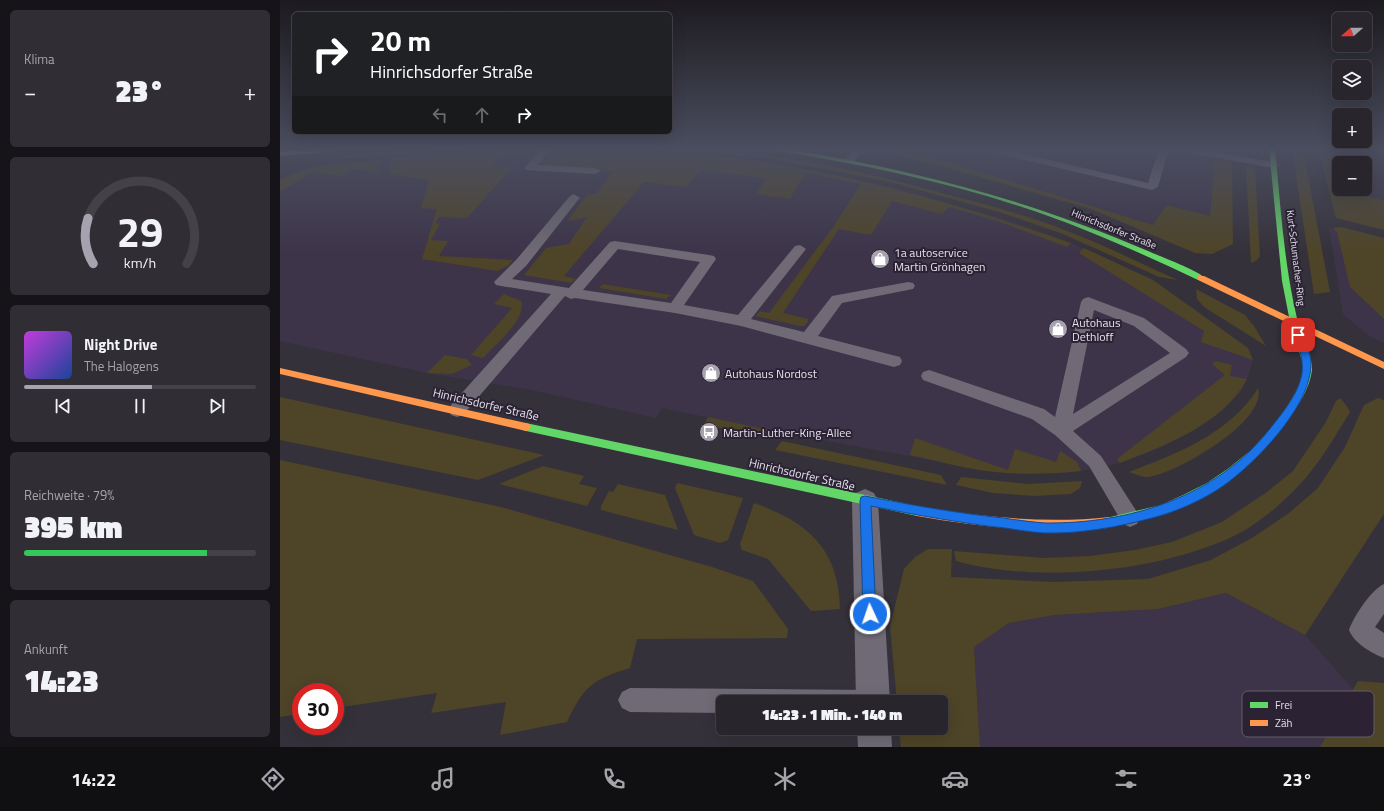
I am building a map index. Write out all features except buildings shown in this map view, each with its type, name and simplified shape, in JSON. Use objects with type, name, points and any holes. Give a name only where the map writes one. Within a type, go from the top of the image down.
[{"type":"street","name":"Hinrichsdorfer Straße","points":[[945,184],[1054,217],[1144,252],[1384,366]]},
{"type":"street","name":"Kurt-Schumacher-Ring","points":[[1276,184],[1285,269],[1294,322]]},
{"type":"street","name":"Hinrichsdorfer Straße","points":[[280,371],[865,501],[952,518],[1045,528],[1087,525],[1153,513],[1187,501],[1218,484],[1242,465],[1275,431],[1290,411],[1306,377],[1307,361],[1294,322]]},
{"type":"street","points":[[865,501],[873,695]]},
{"type":"street","points":[[874,735],[875,747]]},
{"type":"lane","points":[[1143,184],[1152,186],[1153,184]]},
{"type":"lane","points":[[574,198],[521,263],[501,282],[566,293],[675,308],[742,320],[894,361]]},
{"type":"lane","points":[[457,410],[566,293],[615,245],[709,259],[675,308]]},
{"type":"lane","points":[[742,320],[800,249]]},
{"type":"lane","points":[[809,337],[837,299],[908,286]]},
{"type":"lane","points":[[1088,302],[1139,322],[1181,352],[1088,412],[1061,430],[1088,302]]},
{"type":"lane","points":[[929,376],[1038,414],[1061,430],[1094,461],[1130,518]]},
{"type":"lane","points":[[1384,595],[1360,630],[1384,647]]},
{"type":"lane","points":[[630,700],[716,701]]},
{"type":"shaded area","points":[[280,184],[876,184],[1003,219],[1071,243],[1153,280],[1248,348],[1253,360],[1247,379],[1240,393],[1194,430],[1162,447],[1120,463],[1081,471],[1057,473],[995,472],[773,431],[662,408],[656,418],[532,390],[427,373],[280,341]]},
{"type":"shaded area","points":[[280,184],[293,184],[280,192]]},
{"type":"shaded area","points":[[428,184],[498,184],[467,218],[439,217],[435,223],[440,224],[431,240],[448,241],[439,256],[513,260],[508,266],[497,271],[422,259],[437,209],[421,208]]},
{"type":"shaded area","points":[[604,184],[642,184],[564,276],[576,279],[571,283],[524,275],[546,248],[569,244],[587,217],[567,221],[587,195],[597,193]]},
{"type":"shaded area","points":[[660,184],[689,184],[686,187]]},
{"type":"shaded area","points":[[762,184],[799,184],[790,199],[756,194]]},
{"type":"shaded area","points":[[861,184],[872,184],[984,214],[1071,243],[1067,247],[1000,222],[949,207],[942,214],[892,201],[871,235],[839,229],[783,313],[808,319],[808,322],[804,326],[755,316],[760,311],[769,313],[833,227]]},
{"type":"shaded area","points":[[897,184],[908,184],[1005,210],[1052,225],[1095,242],[1178,280],[1159,277],[1063,234],[999,212]]},
{"type":"shaded area","points":[[1003,184],[1019,184],[1153,225],[1166,205],[1210,216],[1213,184],[1232,184],[1233,244],[1212,254],[1195,253],[1091,209]]},
{"type":"shaded area","points":[[1019,184],[1213,184],[1210,216],[1166,205],[1153,225]]},
{"type":"shaded area","points":[[1247,184],[1256,184],[1260,256],[1256,261],[1251,263]]},
{"type":"shaded area","points":[[1297,184],[1310,184],[1330,292],[1314,294]]},
{"type":"shaded area","points":[[1327,184],[1332,184],[1332,196],[1365,196],[1384,200],[1384,230],[1336,218]]},
{"type":"shaded area","points":[[1372,184],[1384,184],[1384,200],[1365,196],[1372,196]]},
{"type":"shaded area","points":[[1341,227],[1384,238],[1384,319],[1350,287],[1337,232],[1333,228]]},
{"type":"shaded area","points":[[1329,228],[1384,242],[1384,343],[1368,335],[1343,314]]},
{"type":"shaded area","points":[[1084,248],[1153,280],[1248,348],[1253,360],[1201,342],[1204,331],[1079,253]]},
{"type":"shaded area","points":[[603,284],[671,295],[666,299],[599,288]]},
{"type":"shaded area","points":[[1196,289],[1245,315],[1254,326],[1266,346],[1204,307],[1197,299]]},
{"type":"shaded area","points":[[504,294],[521,301],[522,308],[520,315],[509,331],[483,358],[471,355],[512,308],[494,304]]},
{"type":"shaded area","points":[[445,355],[467,359],[472,365],[452,374],[427,373]]},
{"type":"shaded area","points":[[1216,361],[1232,365],[1230,376],[1247,379],[1237,395],[1224,409],[1191,432],[1120,463],[1117,459],[1225,375],[1212,364]]},
{"type":"shaded area","points":[[1258,388],[1257,401],[1249,415],[1235,430],[1218,443],[1198,456],[1162,473],[1147,477],[1129,472],[1165,458],[1218,430],[1247,404]]},
{"type":"shaded area","points":[[280,397],[544,455],[478,480],[280,440]]},
{"type":"shaded area","points":[[1340,398],[1350,412],[1312,471],[1273,510],[1236,535],[1205,548],[1172,558],[1135,566],[1098,570],[1060,573],[1023,572],[988,568],[956,561],[954,551],[1044,558],[1090,556],[1135,550],[1172,542],[1222,522],[1267,492],[1293,471],[1326,422],[1336,401]]},
{"type":"shaded area","points":[[1378,398],[1384,400],[1384,514],[1305,635],[1226,593],[1158,609],[1055,615],[1009,623],[974,647],[980,747],[901,747],[900,735],[948,735],[948,695],[896,695],[890,626],[904,569],[915,557],[928,549],[952,549],[951,577],[1051,582],[1148,579],[1211,560],[1252,538],[1289,513],[1318,488],[1345,447],[1364,405]]},
{"type":"shaded area","points":[[708,417],[773,431],[770,438],[704,425]]},
{"type":"shaded area","points":[[915,438],[1008,470],[1015,449],[1056,462],[1060,451],[1077,462],[1081,471],[1016,474],[984,471],[963,467],[910,455]]},
{"type":"shaded area","points":[[782,441],[941,475],[947,485],[775,450]]},
{"type":"shaded area","points":[[280,460],[501,507],[712,567],[753,581],[788,629],[787,638],[637,639],[630,668],[607,676],[584,692],[567,722],[500,735],[506,702],[431,713],[437,693],[344,707],[344,683],[292,683],[292,715],[280,717]]},
{"type":"shaded area","points":[[543,466],[584,476],[579,484],[597,488],[587,506],[499,484]]},
{"type":"shaded area","points":[[961,477],[1028,484],[1082,481],[1080,488],[1071,494],[1034,496],[993,493],[956,485]]},
{"type":"shaded area","points":[[677,483],[743,498],[728,540],[720,543],[694,535],[675,488]]},
{"type":"shaded area","points":[[618,484],[665,495],[678,530],[601,510],[601,506],[609,491],[613,492]]},
{"type":"shaded area","points":[[754,503],[790,519],[805,529],[817,541],[827,554],[834,570],[838,588],[840,609],[811,611],[768,559],[742,550],[740,544]]},
{"type":"shaded area","points":[[1226,593],[1305,635],[1354,691],[1242,691],[1242,737],[1374,737],[1374,728],[1384,747],[980,747],[974,647],[1009,623],[1055,615],[1158,609]]},
{"type":"shaded area","points":[[1358,681],[1384,683],[1384,747],[1320,747],[1326,737],[1374,737],[1374,691],[1352,691]]},
{"type":"traffic: fast","points":[[948,184],[1025,206],[1092,230],[1201,278]]},
{"type":"traffic: fast","points":[[1110,522],[1136,517],[1162,509],[1187,499],[1211,486],[1233,471],[1272,435],[1297,399],[1306,378],[1307,361],[1296,329],[1289,299],[1281,243],[1275,184]]},
{"type":"traffic: fast","points":[[526,427],[917,511]]},
{"type":"traffic: slow","points":[[1201,278],[1384,366]]},
{"type":"traffic: slow","points":[[280,371],[526,427]]},
{"type":"traffic: slow","points":[[917,511],[965,519],[1013,524],[1061,526],[1110,522]]},
{"type":"place","name":"1a autoservice Martin Grönhagen","points":[[880,259]]},
{"type":"place","name":"Autohaus Dethloff","points":[[1058,329]]},
{"type":"place","name":"Autohaus Nordost","points":[[711,373]]},
{"type":"place","name":"Martin-Luther-King-Allee","points":[[709,432]]},
{"type":"route","points":[[870,614],[865,501],[952,518],[1045,528],[1087,525],[1130,518],[1153,513],[1187,501],[1218,484],[1242,465],[1262,446],[1290,411],[1306,377],[1307,361],[1298,335]]}]
